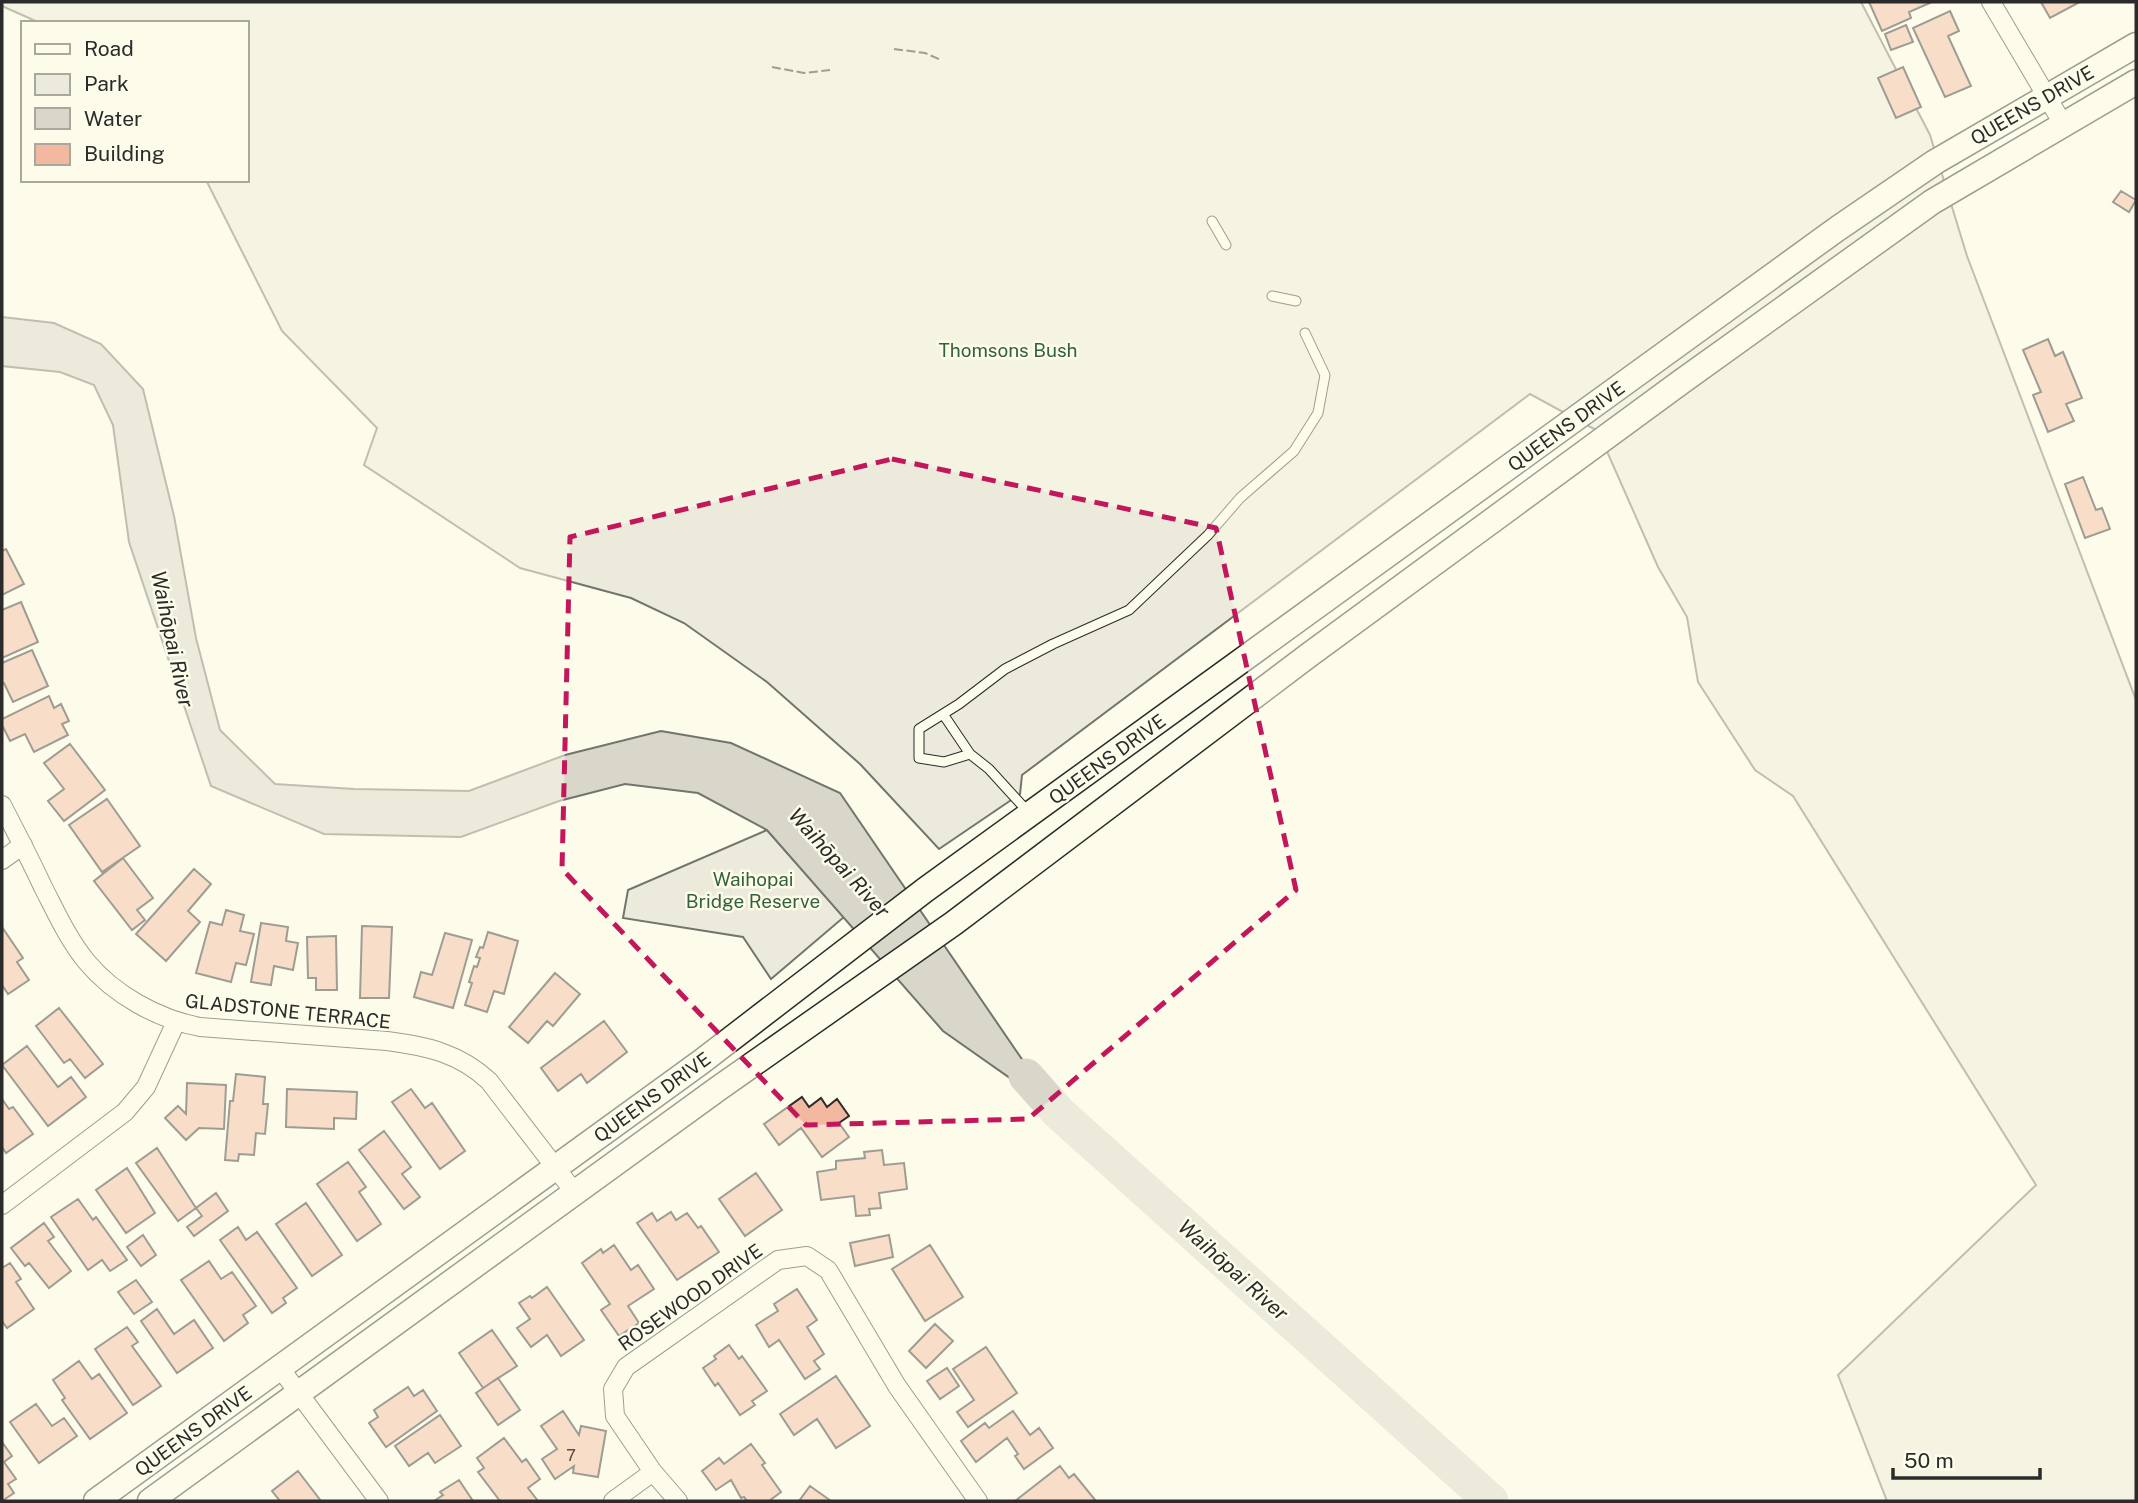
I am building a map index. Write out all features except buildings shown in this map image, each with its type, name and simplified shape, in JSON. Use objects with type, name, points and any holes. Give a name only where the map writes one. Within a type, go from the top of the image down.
[{"type":"main road","name":"QUEENS DRIVE","points":[[96,1501],[701,1062],[925,890],[1837,229],[1935,162],[2136,45]]},
{"type":"main road","name":"QUEENS DRIVE","points":[[150,1501],[719,1088],[954,923],[1309,655],[1932,202],[2136,82]]},
{"type":"main road","points":[[1288,626],[1309,655]]},
{"type":"street","points":[[1991,2],[2063,124]]},
{"type":"street","name":"GLADSTONE TERRACE","points":[[2,805],[57,915],[86,961],[124,994],[176,1023],[240,1032],[413,1045],[456,1056],[475,1067],[489,1081],[575,1193]]},
{"type":"street","points":[[2,860],[23,845]]},
{"type":"street","points":[[2,1205],[125,1112],[146,1087],[176,1023]]},
{"type":"street","name":"ROSEWOOD DRIVE","points":[[678,1501],[653,1472],[615,1416],[613,1389],[626,1367],[778,1260],[807,1256],[828,1269],[897,1386],[978,1501]]},
{"type":"street","points":[[279,1368],[379,1501]]},
{"type":"street","points":[[613,1501],[653,1472]]},
{"type":"lane","points":[[1212,221],[1226,245]]},
{"type":"lane","points":[[1272,296],[1296,301]]},
{"type":"lane","points":[[970,754],[944,762],[919,758],[919,729],[960,704],[1005,669],[1129,610],[1208,535],[1240,498],[1294,451],[1318,413],[1325,375],[1305,333]]},
{"type":"lane","points":[[943,714],[970,754],[989,769],[1031,815]]},
{"type":"highlighted area","points":[[892,459],[1216,528],[1296,890],[1028,1119],[806,1125],[562,869],[570,537]]},
{"type":"green space","name":"Thomsons Bush","points":[[2,2],[1861,2],[1930,135],[1967,256],[2136,700],[2136,1501],[1887,1501],[1838,1375],[2036,1185],[1793,796],[1755,770],[1698,682],[1687,617],[1658,567],[1598,431],[1530,394],[1022,775],[1020,794],[939,849],[860,764],[767,682],[684,623],[631,598],[520,568],[364,465],[377,428],[282,331],[207,182],[248,182],[248,21],[36,21],[2,6]]},
{"type":"green space","name":"Waihopai Bridge Reserve","points":[[767,830],[844,917],[771,979],[743,937],[623,918],[628,890]]},
{"type":"water","points":[[2,317],[54,323],[101,344],[143,389],[174,516],[196,638],[220,730],[275,784],[354,789],[469,791],[565,755],[661,731],[731,743],[840,793],[1058,1112],[943,1031],[767,830],[698,793],[625,784],[559,801],[461,837],[324,834],[211,786],[129,542],[113,425],[94,385],[60,372],[2,366]]},
{"type":"waterway","name":"Waihōpai River","points":[[1026,1076],[1058,1112],[1491,1501]]},
{"type":"fence","points":[[894,49],[925,53],[941,60]]},
{"type":"fence","points":[[772,67],[804,73],[830,70]]}]
